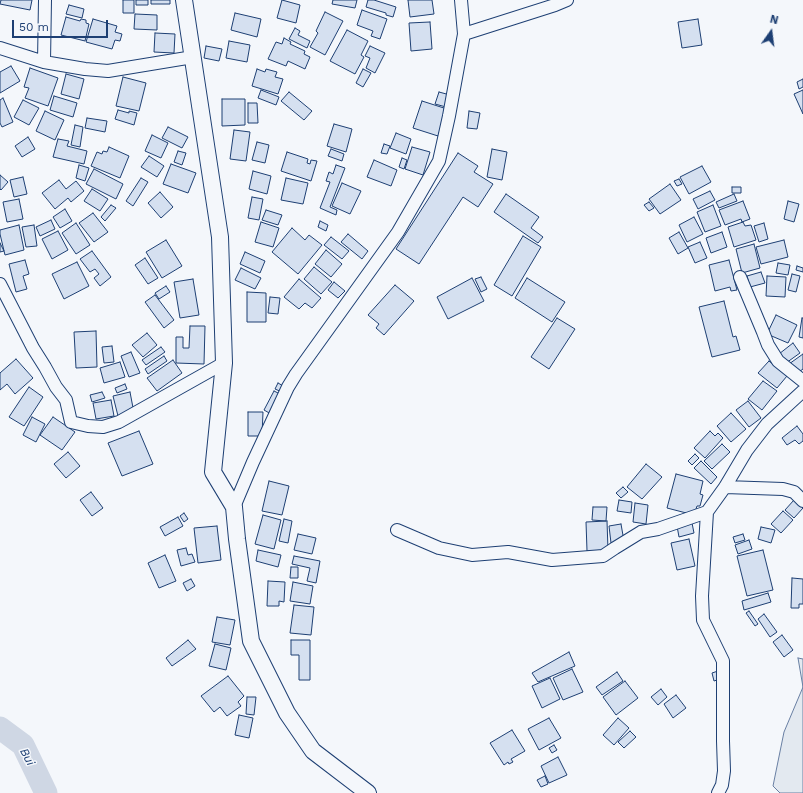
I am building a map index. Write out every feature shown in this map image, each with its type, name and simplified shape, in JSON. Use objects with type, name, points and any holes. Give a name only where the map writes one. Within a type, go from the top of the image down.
[{"type":"street","points":[[44,62],[46,0]]},
{"type":"street","points":[[184,0],[220,237],[224,362],[213,472],[234,507],[251,642],[287,713],[313,751],[368,793]]},
{"type":"street","points":[[234,507],[288,387],[398,232],[439,161],[464,34],[461,0]]},
{"type":"street","points":[[464,34],[567,0]]},
{"type":"street","points":[[0,48],[44,62],[85,69],[108,71],[193,56]]},
{"type":"street","points":[[740,277],[768,345],[778,361],[803,381]]},
{"type":"street","points":[[0,284],[33,348],[66,400],[71,422],[88,426],[103,427],[119,422],[224,362]]},
{"type":"street","points":[[718,793],[722,785],[724,771],[723,661],[703,620],[702,596],[707,512],[725,487],[747,450],[767,424],[803,391]]},
{"type":"street","points":[[725,487],[783,489],[794,492],[803,501]]},
{"type":"street","points":[[397,530],[439,548],[472,555],[508,552],[552,560],[603,556],[641,532],[658,529],[707,512]]},
{"type":"shaded area","points":[[798,658],[803,659],[803,687]]},
{"type":"shaded area","points":[[803,687],[803,793],[780,793],[773,786],[784,732]]},
{"type":"building","points":[[1,0],[32,0],[30,10],[0,4]]},
{"type":"building","points":[[123,0],[134,0],[134,13],[123,13]]},
{"type":"building","points":[[136,0],[148,0],[148,5],[136,5]]},
{"type":"building","points":[[151,0],[170,0],[170,4],[151,4]]},
{"type":"building","points":[[282,0],[300,5],[296,23],[277,18]]},
{"type":"building","points":[[333,0],[357,0],[355,8],[332,4]]},
{"type":"building","points":[[368,0],[374,0],[396,7],[393,17],[386,15],[386,13],[366,7]]},
{"type":"building","points":[[408,0],[432,0],[434,14],[410,17]]},
{"type":"building","points":[[69,5],[84,9],[82,18],[66,14]]},
{"type":"building","points":[[362,10],[387,19],[380,39],[371,36],[373,31],[357,25]]},
{"type":"building","points":[[325,12],[343,21],[325,55],[310,47],[318,33],[316,31]]},
{"type":"building","points":[[235,13],[261,19],[257,37],[231,30]]},
{"type":"building","points":[[135,14],[157,15],[157,30],[134,29]]},
{"type":"building","points":[[66,17],[80,21],[81,19],[86,20],[86,23],[89,24],[85,41],[61,35]]},
{"type":"building","points":[[93,19],[117,26],[115,32],[122,34],[120,41],[115,40],[112,49],[86,42]]},
{"type":"building","points":[[698,19],[702,45],[682,48],[678,22]]},
{"type":"building","points":[[430,22],[432,49],[411,51],[409,23]]},
{"type":"building","points":[[295,28],[300,31],[298,35],[310,41],[307,48],[289,39]]},
{"type":"building","points":[[347,30],[368,41],[361,55],[364,57],[355,74],[330,61]]},
{"type":"building","points":[[155,33],[175,34],[174,53],[154,52]]},
{"type":"building","points":[[284,38],[291,42],[290,44],[305,51],[304,54],[310,57],[305,69],[288,61],[286,66],[268,59],[276,42],[282,44]]},
{"type":"building","points":[[229,41],[250,45],[247,62],[226,58]]},
{"type":"building","points":[[206,46],[222,49],[219,61],[204,58]]},
{"type":"building","points":[[370,46],[385,53],[375,73],[366,68],[370,58],[365,56]]},
{"type":"building","points":[[11,66],[20,81],[0,93],[0,72]]},
{"type":"building","points":[[30,68],[58,78],[48,106],[25,98],[29,88],[24,87]]},
{"type":"building","points":[[257,69],[265,72],[266,69],[277,72],[275,77],[283,79],[278,94],[252,86]]},
{"type":"building","points":[[363,69],[371,73],[363,87],[356,83]]},
{"type":"building","points":[[66,74],[84,79],[79,99],[61,94]]},
{"type":"building","points":[[123,77],[146,83],[139,111],[116,106]]},
{"type":"building","points":[[803,79],[803,87],[799,89],[797,82]]},
{"type":"building","points":[[261,90],[279,97],[276,105],[258,98]]},
{"type":"building","points":[[803,90],[803,114],[794,94]]},
{"type":"building","points":[[289,92],[312,111],[304,120],[281,101]]},
{"type":"building","points":[[439,92],[450,95],[446,107],[435,104]]},
{"type":"building","points":[[54,96],[77,103],[73,117],[50,110]]},
{"type":"building","points":[[3,98],[13,122],[2,127],[0,123],[0,100]]},
{"type":"building","points":[[222,99],[245,99],[245,125],[222,126]]},
{"type":"building","points":[[23,100],[39,108],[29,125],[14,117]]},
{"type":"building","points":[[422,101],[447,109],[438,136],[413,128]]},
{"type":"building","points":[[248,103],[257,103],[258,123],[248,123]]},
{"type":"building","points":[[118,110],[129,113],[129,111],[137,113],[134,125],[115,119]]},
{"type":"building","points":[[45,111],[64,120],[55,140],[36,131]]},
{"type":"building","points":[[469,111],[480,113],[477,129],[467,128]]},
{"type":"building","points":[[87,118],[107,121],[105,132],[85,128]]},
{"type":"building","points":[[334,124],[352,129],[346,152],[327,146]]},
{"type":"building","points":[[75,125],[83,127],[80,147],[71,145]]},
{"type":"building","points":[[168,127],[188,137],[182,148],[162,138]]},
{"type":"building","points":[[234,130],[250,132],[246,161],[230,159]]},
{"type":"building","points":[[396,133],[411,139],[406,154],[390,148]]},
{"type":"building","points":[[152,135],[168,143],[161,158],[145,151]]},
{"type":"building","points":[[28,137],[35,149],[22,157],[15,146]]},
{"type":"building","points":[[58,139],[69,141],[67,146],[87,151],[84,164],[53,157]]},
{"type":"building","points":[[257,142],[269,145],[265,163],[252,160]]},
{"type":"building","points":[[384,144],[390,146],[387,154],[381,153]]},
{"type":"building","points":[[109,147],[129,156],[120,178],[91,166],[97,152],[102,154],[103,151],[107,152]]},
{"type":"building","points":[[412,147],[430,152],[423,175],[405,169]]},
{"type":"building","points":[[331,149],[344,154],[342,161],[328,156]]},
{"type":"building","points":[[492,149],[507,152],[502,180],[487,177]]},
{"type":"building","points":[[178,151],[186,153],[182,165],[174,162]]},
{"type":"building","points":[[287,152],[308,159],[307,163],[310,164],[311,160],[317,161],[311,181],[281,171]]},
{"type":"building","points":[[458,153],[478,166],[474,172],[493,184],[478,207],[463,197],[419,264],[396,249]]},
{"type":"building","points":[[149,156],[164,166],[157,177],[141,167]]},
{"type":"building","points":[[402,158],[407,160],[404,169],[399,167]]},
{"type":"building","points":[[374,160],[397,170],[391,186],[367,177]]},
{"type":"building","points":[[171,164],[196,173],[188,193],[163,184]]},
{"type":"building","points":[[79,165],[89,168],[85,181],[76,178]]},
{"type":"building","points":[[336,165],[345,168],[330,207],[337,210],[336,215],[320,208],[330,182],[326,181],[329,172],[333,174]]},
{"type":"building","points":[[702,166],[711,182],[689,194],[680,177]]},
{"type":"building","points":[[94,169],[123,184],[116,199],[86,184]]},
{"type":"building","points":[[253,171],[271,176],[267,194],[249,189]]},
{"type":"building","points":[[0,175],[8,182],[1,190],[0,189]]},
{"type":"building","points":[[23,177],[27,194],[14,197],[10,180]]},
{"type":"building","points":[[141,178],[148,182],[133,206],[126,201]]},
{"type":"building","points":[[286,178],[308,183],[303,204],[281,200]]},
{"type":"building","points":[[679,179],[682,184],[677,186],[674,181]]},
{"type":"building","points":[[59,180],[66,189],[76,181],[84,191],[71,202],[68,198],[55,209],[42,193]]},
{"type":"building","points":[[342,183],[361,191],[350,214],[332,206]]},
{"type":"building","points":[[670,184],[681,200],[660,214],[649,199]]},
{"type":"building","points":[[732,187],[741,187],[741,193],[732,193]]},
{"type":"building","points":[[92,189],[108,199],[100,211],[84,201]]},
{"type":"building","points":[[710,191],[715,200],[698,209],[693,199]]},
{"type":"building","points":[[160,192],[173,207],[161,218],[148,203]]},
{"type":"building","points":[[506,194],[539,217],[531,228],[543,237],[538,243],[494,212]]},
{"type":"building","points":[[734,194],[737,201],[719,208],[716,202]]},
{"type":"building","points":[[252,197],[263,199],[259,220],[248,218]]},
{"type":"building","points":[[19,199],[23,219],[7,222],[3,202]]},
{"type":"building","points":[[743,201],[750,219],[742,222],[741,219],[725,225],[719,210]]},
{"type":"building","points":[[788,201],[799,204],[794,222],[784,219]]},
{"type":"building","points":[[649,202],[654,208],[649,211],[644,205]]},
{"type":"building","points":[[111,205],[116,208],[105,221],[101,217]]},
{"type":"building","points":[[713,205],[721,226],[705,232],[697,212]]},
{"type":"building","points":[[65,209],[72,221],[60,228],[53,217]]},
{"type":"building","points":[[266,210],[282,215],[278,225],[262,220]]},
{"type":"building","points":[[93,213],[108,232],[94,242],[79,223]]},
{"type":"building","points":[[694,217],[703,234],[687,242],[679,225]]},
{"type":"building","points":[[51,220],[55,229],[40,236],[36,227]]},
{"type":"building","points":[[320,221],[328,225],[326,231],[318,227]]},
{"type":"building","points":[[261,222],[279,228],[273,247],[255,242]]},
{"type":"building","points":[[743,222],[745,226],[751,225],[756,240],[734,247],[728,227]]},
{"type":"building","points":[[76,223],[90,245],[76,254],[62,233]]},
{"type":"building","points":[[764,223],[768,239],[759,242],[754,226]]},
{"type":"building","points":[[19,225],[24,250],[5,255],[0,230]]},
{"type":"building","points":[[34,225],[37,246],[26,247],[22,227]]},
{"type":"building","points":[[292,228],[305,240],[309,235],[322,245],[298,274],[272,252]]},
{"type":"building","points":[[58,231],[68,250],[52,259],[42,239]]},
{"type":"building","points":[[679,232],[688,248],[678,254],[669,238]]},
{"type":"building","points":[[722,232],[727,247],[711,253],[706,238]]},
{"type":"building","points":[[348,234],[368,251],[362,259],[341,242]]},
{"type":"building","points":[[523,236],[541,247],[512,296],[494,285]]},
{"type":"building","points":[[331,237],[349,251],[342,259],[324,245]]},
{"type":"building","points":[[166,240],[182,266],[162,278],[146,252]]},
{"type":"building","points":[[784,240],[788,257],[761,264],[756,247]]},
{"type":"building","points":[[700,242],[707,258],[695,263],[688,247]]},
{"type":"building","points":[[0,243],[4,251],[0,252]]},
{"type":"building","points":[[754,244],[760,268],[742,273],[736,249]]},
{"type":"building","points":[[326,250],[342,264],[331,277],[315,264]]},
{"type":"building","points":[[92,251],[111,277],[100,286],[94,278],[99,274],[95,269],[90,272],[80,259]]},
{"type":"building","points":[[245,252],[265,261],[260,273],[240,264]]},
{"type":"building","points":[[145,258],[158,278],[148,284],[135,265]]},
{"type":"building","points":[[25,260],[29,274],[23,276],[27,289],[16,292],[9,264]]},
{"type":"building","points":[[729,260],[737,290],[731,291],[730,287],[715,291],[709,265]]},
{"type":"building","points":[[77,262],[89,286],[64,299],[52,274]]},
{"type":"building","points":[[778,263],[790,265],[788,275],[776,273]]},
{"type":"building","points":[[797,266],[803,268],[803,272],[796,270]]},
{"type":"building","points":[[314,267],[332,282],[321,294],[304,279]]},
{"type":"building","points":[[241,268],[261,278],[255,289],[235,280]]},
{"type":"building","points":[[761,272],[765,283],[750,287],[747,276]]},
{"type":"building","points":[[792,274],[800,276],[796,292],[788,290]]},
{"type":"building","points":[[767,276],[786,277],[785,297],[766,296]]},
{"type":"building","points":[[481,277],[487,289],[481,292],[475,279]]},
{"type":"building","points":[[472,278],[484,301],[448,319],[437,297]]},
{"type":"building","points":[[527,278],[565,302],[552,322],[515,298]]},
{"type":"building","points":[[193,279],[199,315],[180,318],[174,282]]},
{"type":"building","points":[[299,279],[321,298],[312,308],[305,303],[299,309],[284,297]]},
{"type":"building","points":[[334,282],[345,291],[338,298],[328,290]]},
{"type":"building","points":[[395,285],[414,301],[384,335],[376,328],[379,324],[368,315]]},
{"type":"building","points":[[166,286],[170,292],[159,299],[155,293]]},
{"type":"building","points":[[247,292],[266,293],[266,322],[247,322]]},
{"type":"building","points":[[155,295],[174,320],[164,328],[145,302]]},
{"type":"building","points":[[270,297],[280,298],[278,314],[268,313]]},
{"type":"building","points":[[724,301],[733,337],[736,336],[740,350],[712,357],[699,307]]},
{"type":"building","points":[[776,315],[797,325],[788,343],[767,334]]},
{"type":"building","points":[[557,318],[575,329],[549,369],[531,357]]},
{"type":"building","points":[[803,318],[803,338],[799,337]]},
{"type":"building","points":[[190,326],[205,326],[204,364],[176,363],[176,337],[183,337],[183,348],[189,348]]},
{"type":"building","points":[[96,331],[97,367],[76,368],[74,332]]},
{"type":"building","points":[[147,333],[157,345],[143,357],[132,345]]},
{"type":"building","points":[[793,343],[800,353],[786,363],[779,354]]},
{"type":"building","points":[[112,346],[114,362],[104,363],[102,347]]},
{"type":"building","points":[[161,347],[165,352],[146,365],[142,360]]},
{"type":"building","points":[[131,352],[140,373],[129,377],[121,356]]},
{"type":"building","points":[[803,354],[803,369],[796,374],[789,364]]},
{"type":"building","points":[[164,356],[167,361],[148,374],[145,369]]},
{"type":"building","points":[[16,359],[33,378],[15,394],[7,384],[0,390],[0,373]]},
{"type":"building","points":[[173,360],[182,373],[157,391],[147,378]]},
{"type":"building","points":[[769,361],[787,376],[777,388],[758,373]]},
{"type":"building","points":[[120,362],[125,377],[104,383],[100,368]]},
{"type":"building","points":[[763,381],[777,391],[762,410],[748,399]]},
{"type":"building","points":[[278,383],[285,387],[282,392],[275,389]]},
{"type":"building","points":[[125,384],[127,389],[117,393],[115,388]]},
{"type":"building","points":[[29,387],[43,397],[24,426],[9,417]]},
{"type":"building","points":[[274,391],[282,395],[271,414],[264,410]]},
{"type":"building","points":[[102,392],[105,398],[92,402],[90,395]]},
{"type":"building","points":[[130,392],[134,413],[118,416],[113,396]]},
{"type":"building","points":[[111,400],[114,416],[96,419],[93,403]]},
{"type":"building","points":[[748,401],[761,418],[749,427],[736,410]]},
{"type":"building","points":[[248,412],[263,412],[262,436],[248,436]]},
{"type":"building","points":[[731,413],[746,429],[731,442],[717,426]]},
{"type":"building","points":[[32,417],[45,424],[36,442],[23,435]]},
{"type":"building","points":[[53,417],[75,432],[62,450],[40,435]]},
{"type":"building","points":[[797,426],[803,434],[803,441],[799,444],[795,440],[787,445],[782,438]]},
{"type":"building","points":[[139,431],[153,464],[122,476],[108,443]]},
{"type":"building","points":[[710,431],[715,436],[718,433],[723,438],[705,458],[694,448]]},
{"type":"building","points":[[722,444],[730,452],[712,469],[704,461]]},
{"type":"building","points":[[68,452],[80,466],[66,478],[54,464]]},
{"type":"building","points":[[695,454],[699,458],[692,465],[688,461]]},
{"type":"building","points":[[701,461],[717,477],[711,484],[694,468]]},
{"type":"building","points":[[646,464],[662,477],[642,499],[627,487]]},
{"type":"building","points":[[676,474],[703,481],[700,494],[703,495],[700,506],[697,506],[694,515],[667,508]]},
{"type":"building","points":[[269,481],[289,486],[282,515],[262,511]]},
{"type":"building","points":[[623,487],[628,492],[621,498],[616,493]]},
{"type":"building","points":[[91,492],[103,508],[92,516],[80,500]]},
{"type":"building","points":[[619,500],[632,502],[631,513],[617,511]]},
{"type":"building","points":[[794,500],[803,508],[794,518],[785,510]]},
{"type":"building","points":[[635,503],[648,505],[646,524],[633,522]]},
{"type":"building","points":[[593,507],[607,507],[606,521],[592,520]]},
{"type":"building","points":[[783,511],[793,520],[781,533],[771,524]]},
{"type":"building","points":[[184,513],[188,519],[184,522],[180,516]]},
{"type":"building","points":[[263,515],[281,520],[274,549],[255,544]]},
{"type":"building","points":[[178,517],[183,526],[165,536],[160,527]]},
{"type":"building","points":[[284,519],[292,521],[288,543],[279,541]]},
{"type":"building","points":[[607,521],[608,550],[587,551],[586,522]]},
{"type":"building","points":[[692,523],[694,533],[679,537],[677,526]]},
{"type":"building","points":[[621,524],[624,541],[611,543],[609,526]]},
{"type":"building","points":[[217,526],[221,560],[198,563],[194,528]]},
{"type":"building","points":[[761,527],[775,530],[771,543],[758,539]]},
{"type":"building","points":[[298,534],[316,538],[312,554],[294,550]]},
{"type":"building","points":[[743,534],[745,540],[735,543],[733,537]]},
{"type":"building","points":[[689,539],[695,566],[677,570],[671,543]]},
{"type":"building","points":[[749,540],[752,549],[738,554],[735,545]]},
{"type":"building","points":[[186,548],[188,555],[192,554],[195,562],[181,566],[177,550]]},
{"type":"building","points":[[258,550],[281,555],[278,567],[256,561]]},
{"type":"building","points":[[763,550],[773,590],[747,596],[737,556]]},
{"type":"building","points":[[165,555],[176,581],[159,588],[148,563]]},
{"type":"building","points":[[294,556],[320,561],[316,583],[307,581],[310,568],[292,564]]},
{"type":"building","points":[[291,567],[298,567],[298,578],[290,578]]},
{"type":"building","points":[[792,578],[803,579],[803,604],[799,604],[799,608],[791,608]]},
{"type":"building","points":[[191,579],[195,586],[187,591],[183,583]]},
{"type":"building","points":[[268,581],[285,582],[284,602],[279,601],[279,606],[267,606]]},
{"type":"building","points":[[293,582],[313,586],[310,604],[290,601]]},
{"type":"building","points":[[768,593],[771,602],[744,610],[742,601]]},
{"type":"building","points":[[294,605],[314,607],[311,635],[290,633]]},
{"type":"building","points":[[749,611],[758,624],[755,626],[746,613]]},
{"type":"building","points":[[764,614],[777,632],[770,637],[758,619]]},
{"type":"building","points":[[217,617],[235,620],[230,645],[212,642]]},
{"type":"building","points":[[782,635],[793,650],[784,657],[773,642]]},
{"type":"building","points":[[188,640],[196,649],[172,666],[166,658]]},
{"type":"building","points":[[291,640],[310,640],[310,680],[299,680],[299,655],[291,655]]},
{"type":"building","points":[[215,644],[231,648],[226,670],[209,666]]},
{"type":"building","points":[[569,652],[575,666],[538,682],[532,673]]},
{"type":"building","points":[[572,669],[583,692],[563,700],[553,678]]},
{"type":"building","points":[[718,671],[720,679],[714,681],[712,673]]},
{"type":"building","points":[[617,672],[623,681],[602,695],[596,687]]},
{"type":"building","points":[[228,676],[244,696],[238,702],[241,706],[227,716],[220,707],[214,712],[201,696]]},
{"type":"building","points":[[550,678],[560,699],[542,708],[532,686]]},
{"type":"building","points":[[625,681],[638,698],[616,715],[603,697]]},
{"type":"building","points":[[661,689],[667,697],[658,705],[651,697]]},
{"type":"building","points":[[676,695],[686,708],[673,718],[664,704]]},
{"type":"building","points":[[247,697],[256,697],[254,715],[246,714]]},
{"type":"building","points":[[239,715],[253,718],[249,738],[235,735]]},
{"type":"building","points":[[549,718],[561,738],[539,750],[528,729]]},
{"type":"building","points":[[618,718],[629,728],[614,745],[603,735]]},
{"type":"building","points":[[512,730],[525,751],[511,759],[513,762],[509,764],[508,762],[504,765],[490,743]]},
{"type":"building","points":[[630,731],[636,737],[624,748],[618,742]]},
{"type":"building","points":[[554,745],[557,750],[552,753],[549,748]]},
{"type":"building","points":[[558,757],[567,775],[549,783],[541,766]]},
{"type":"building","points":[[545,776],[548,784],[541,787],[537,780]]},
{"type":"waterway","name":"Bui","points":[[0,728],[23,745],[46,793]]}]
